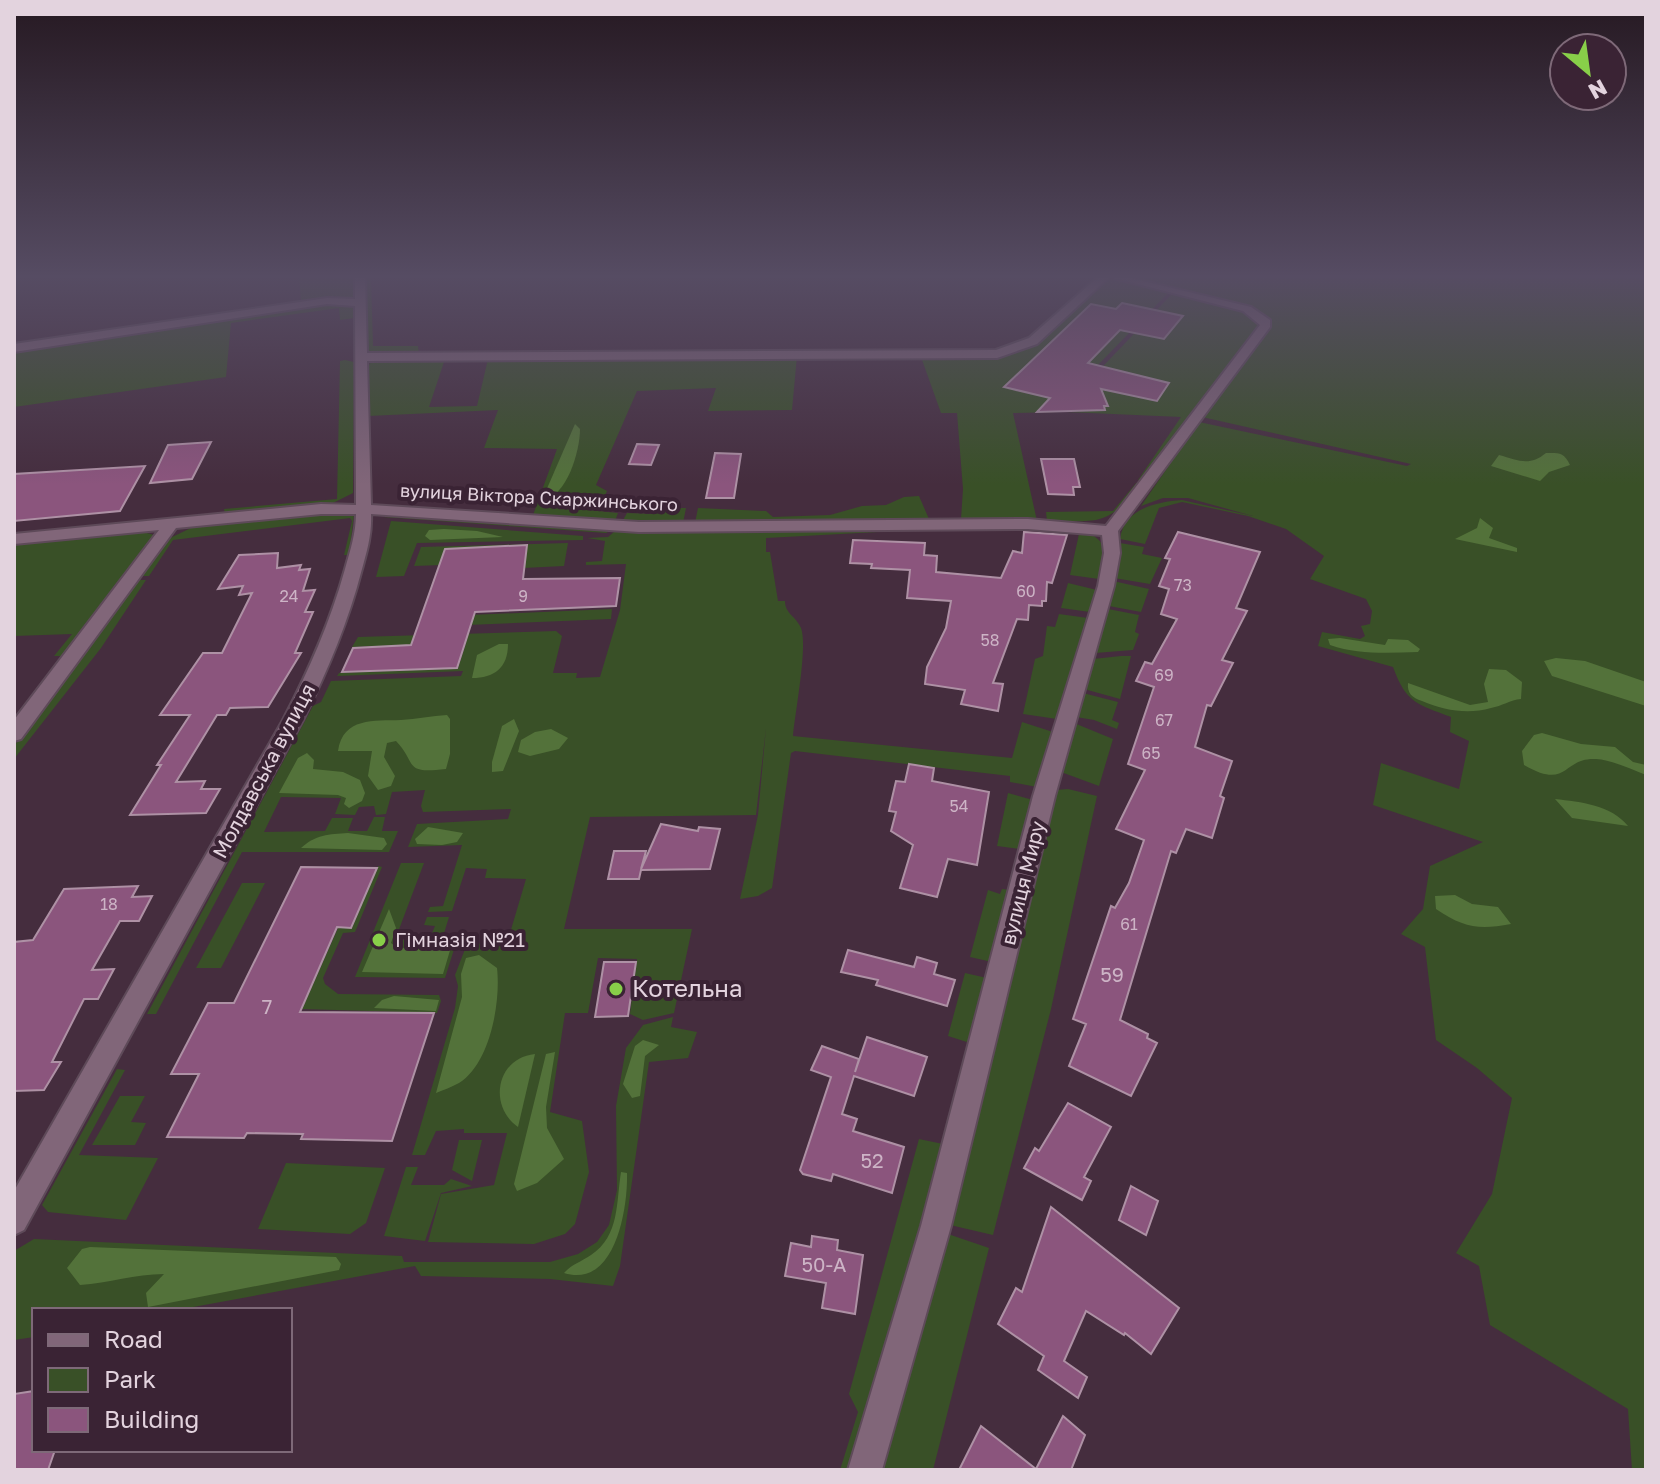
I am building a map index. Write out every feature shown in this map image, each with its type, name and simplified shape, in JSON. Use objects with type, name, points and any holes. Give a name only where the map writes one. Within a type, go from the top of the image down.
[{"type":"street","name":"Молдавська вулиця","points":[[14,1220],[169,946],[328,651],[359,556],[364,530],[361,347]]},
{"type":"street","points":[[361,357],[997,354],[1016,347]]},
{"type":"street","points":[[1110,531],[1251,347]]},
{"type":"street","name":"вулиця Віктора Скаржинського","points":[[14,539],[321,509],[639,527],[1028,524],[1110,531]]},
{"type":"street","points":[[14,734],[171,524]]},
{"type":"street","name":"вулиця Миру","points":[[865,1470],[936,1226],[1044,796],[1106,586],[1112,553],[1110,531]]},
{"type":"green space","points":[[229,347],[226,377],[14,407],[14,349]]},
{"type":"green space","points":[[365,347],[418,347],[419,354],[368,354]]},
{"type":"green space","points":[[1024,347],[1115,347],[1059,405],[1059,412],[1013,413],[1037,521],[695,523],[698,508],[766,511],[773,517],[830,515],[919,496],[929,519],[961,519],[963,489],[957,413],[941,413],[921,357],[973,357]]},
{"type":"green space","points":[[1121,347],[1247,347],[1187,418],[1143,481],[1138,480],[1181,417],[1067,412],[1066,405]]},
{"type":"green space","points":[[1254,347],[1646,347],[1646,1470],[1632,1470],[1628,1409],[1490,1325],[1479,1266],[1456,1253],[1492,1194],[1512,1098],[1477,1068],[1436,1040],[1425,947],[1401,934],[1423,909],[1430,866],[1483,842],[1373,805],[1381,763],[1459,789],[1469,741],[1450,732],[1451,717],[1414,701],[1403,688],[1393,667],[1318,646],[1322,632],[1360,639],[1365,636],[1361,626],[1370,624],[1372,611],[1366,599],[1310,579],[1324,556],[1286,529],[1248,516],[1182,502],[1159,508],[1145,544],[1120,539],[1128,520],[1135,514],[1162,503],[1182,500],[1253,516],[1188,498],[1163,498],[1141,506],[1199,422],[1407,466],[1411,464],[1202,417]]},
{"type":"green space","points":[[797,356],[792,410],[708,411],[716,388],[637,391],[596,485],[607,491],[598,511],[618,513],[615,521],[533,515],[557,449],[484,448],[498,410],[368,416],[367,367],[374,359]],"holes":[[[445,359],[488,359],[477,406],[429,407]]]},
{"type":"green space","points":[[340,361],[354,362],[353,493],[333,503],[225,514],[224,509],[337,499]]},
{"type":"green space","points":[[575,424],[580,429],[570,472],[558,491],[542,500]]},
{"type":"green space","points":[[1546,453],[1561,454],[1570,465],[1549,472],[1540,481],[1491,466],[1499,455],[1529,461]]},
{"type":"green space","points":[[1136,483],[1141,484],[1129,498],[1110,515],[1101,519],[1047,521],[1046,512],[1113,511]]},
{"type":"green space","points":[[686,508],[683,523],[622,522],[627,513],[653,514]]},
{"type":"green space","points":[[344,512],[354,515],[349,555],[344,555],[352,521],[350,518],[173,540],[149,576],[142,576],[168,539],[193,527]]},
{"type":"green space","points":[[394,515],[610,531],[383,517]]},
{"type":"green space","points":[[1480,518],[1493,528],[1489,538],[1517,548],[1517,552],[1455,539],[1477,528]]},
{"type":"green space","points":[[391,521],[583,536],[583,540],[417,543],[404,576],[376,577]]},
{"type":"green space","points":[[784,527],[878,532],[766,538],[766,552],[770,552],[778,601],[785,601],[803,637],[793,736],[1012,758],[1022,722],[1053,732],[1037,787],[1010,782],[1010,776],[795,751],[791,753],[772,888],[758,896],[740,899],[758,815],[766,728],[756,815],[590,817],[564,929],[692,929],[674,1013],[643,1020],[630,1014],[637,959],[598,958],[588,1013],[565,1013],[550,1112],[582,1121],[589,1172],[575,1224],[565,1234],[534,1244],[428,1242],[441,1194],[494,1185],[507,1133],[464,1133],[464,1129],[436,1131],[425,1155],[412,1155],[455,1008],[458,986],[455,975],[467,944],[507,943],[526,879],[485,878],[487,869],[466,868],[452,911],[428,912],[430,907],[443,906],[462,845],[408,847],[417,824],[508,819],[511,809],[423,812],[421,806],[425,790],[392,792],[386,814],[376,815],[374,806],[359,807],[355,815],[335,814],[341,798],[281,797],[264,832],[325,831],[332,818],[353,818],[348,831],[367,831],[374,817],[385,817],[382,831],[398,831],[389,852],[242,852],[156,1014],[147,1014],[313,706],[321,702],[331,681],[461,676],[463,671],[337,676],[339,673],[458,668],[466,643],[352,647],[358,637],[556,631],[562,636],[553,673],[577,673],[576,678],[600,677],[620,610],[626,564],[586,565],[586,562],[602,561],[605,541],[587,538],[608,537],[615,531]]},
{"type":"green space","points":[[1025,528],[1068,529],[1099,540],[1104,555],[1099,579],[1070,575],[1079,534]]},
{"type":"green space","points":[[429,530],[477,531],[503,537],[430,540],[425,536]]},
{"type":"green space","points":[[140,531],[154,535],[151,543],[66,656],[54,656],[72,634],[14,636],[14,544]]},
{"type":"green space","points":[[568,543],[564,566],[523,568],[524,562],[414,566],[421,547]]},
{"type":"green space","points":[[1120,543],[1144,547],[1142,554],[1162,558],[1150,584],[1114,578]]},
{"type":"green space","points":[[139,580],[146,580],[101,648],[14,759],[14,746]]},
{"type":"green space","points":[[1113,581],[1149,589],[1141,612],[1109,606]]},
{"type":"green space","points":[[1068,583],[1097,590],[1090,612],[1061,608]]},
{"type":"green space","points":[[612,609],[611,619],[420,627],[423,617]]},
{"type":"green space","points":[[1108,609],[1139,615],[1135,632],[1139,634],[1133,650],[1095,653]]},
{"type":"green space","points":[[1059,614],[1088,618],[1057,719],[1023,714],[1035,659],[1043,656],[1047,626],[1055,627]]},
{"type":"green space","points":[[1328,639],[1385,645],[1388,639],[1408,640],[1420,649],[1418,652],[1374,653],[1330,645]]},
{"type":"green space","points":[[499,644],[508,644],[502,665],[493,674],[472,678],[477,655]]},
{"type":"green space","points":[[1131,656],[1120,699],[1084,689],[1093,659]]},
{"type":"green space","points":[[1556,658],[1585,661],[1646,682],[1646,706],[1552,676],[1544,661]]},
{"type":"green space","points":[[1489,669],[1506,670],[1522,682],[1521,699],[1482,710],[1464,711],[1418,700],[1408,690],[1408,683],[1470,705],[1488,702],[1484,684]]},
{"type":"green space","points":[[1083,693],[1118,702],[1112,720],[1119,723],[1117,729],[1076,717]]},
{"type":"green space","points":[[447,715],[450,719],[450,754],[446,769],[417,768],[396,741],[387,743],[384,757],[395,776],[391,786],[378,790],[368,776],[372,751],[338,751],[346,732],[361,723]]},
{"type":"green space","points":[[514,719],[519,731],[503,771],[492,772],[502,726]]},
{"type":"green space","points":[[1074,723],[1113,739],[1099,786],[1061,772]]},
{"type":"green space","points":[[551,729],[568,738],[559,749],[530,756],[518,752],[521,740],[535,732]]},
{"type":"green space","points":[[1542,733],[1581,744],[1615,747],[1633,762],[1646,765],[1646,775],[1596,759],[1577,763],[1558,774],[1539,772],[1524,765],[1522,751],[1534,735]]},
{"type":"green space","points":[[307,753],[314,760],[313,769],[343,772],[360,780],[365,793],[362,801],[349,808],[344,804],[346,798],[338,795],[279,793],[298,758]]},
{"type":"green space","points":[[1068,789],[1097,796],[1051,1009],[993,1235],[950,1225],[1056,790]]},
{"type":"green space","points":[[1008,793],[1033,800],[1020,849],[997,846]]},
{"type":"green space","points":[[1555,799],[1604,809],[1628,826],[1572,818]]},
{"type":"green space","points":[[428,827],[463,833],[457,842],[417,844],[415,839]]},
{"type":"green space","points":[[348,833],[384,838],[387,844],[382,850],[301,848],[323,836]]},
{"type":"green space","points":[[401,863],[424,863],[395,940],[429,940],[435,926],[424,925],[427,917],[449,917],[441,943],[456,943],[445,978],[355,977]]},
{"type":"green space","points":[[378,866],[382,867],[355,932],[343,933],[323,978],[325,984],[338,994],[439,995],[441,1001],[437,1013],[302,1009],[338,928],[352,928]]},
{"type":"green space","points":[[242,883],[265,883],[221,968],[196,968]]},
{"type":"green space","points":[[1002,889],[1010,890],[992,962],[970,957],[988,890],[1000,894]]},
{"type":"green space","points":[[1455,895],[1472,904],[1498,907],[1511,924],[1472,926],[1436,909],[1435,896]]},
{"type":"green space","points":[[389,909],[396,928],[391,943],[397,948],[451,947],[443,974],[362,972]]},
{"type":"green space","points":[[479,955],[497,968],[497,998],[491,1031],[479,1062],[470,1074],[459,1083],[436,1093],[462,997],[461,974],[466,958]]},
{"type":"green space","points":[[965,973],[987,978],[970,1043],[948,1036]]},
{"type":"green space","points":[[394,996],[439,1000],[436,1011],[374,1008],[382,1000]]},
{"type":"green space","points":[[673,1017],[671,1027],[697,1032],[688,1058],[649,1062],[620,1266],[613,1286],[550,1279],[421,1276],[415,1266],[188,1308],[32,1308],[32,1337],[14,1340],[14,1251],[34,1239],[402,1256],[404,1262],[550,1262],[578,1254],[597,1242],[609,1225],[617,1190],[616,1106],[626,1048],[643,1025]]},
{"type":"green space","points":[[643,1040],[659,1045],[645,1056],[640,1096],[632,1098],[623,1084],[635,1046]]},
{"type":"green space","points":[[555,1052],[546,1107],[547,1128],[564,1159],[537,1183],[517,1191],[514,1184],[546,1054]]},
{"type":"green space","points":[[535,1054],[518,1127],[503,1107],[501,1084],[512,1064],[522,1057]]},
{"type":"green space","points":[[117,1069],[125,1070],[79,1155],[158,1158],[126,1220],[48,1212],[42,1205]]},
{"type":"green space","points":[[120,1096],[145,1096],[131,1122],[146,1123],[135,1145],[92,1145]]},
{"type":"green space","points":[[919,1139],[943,1144],[863,1426],[848,1470],[840,1470],[858,1412],[849,1394]]},
{"type":"green space","points":[[459,1140],[482,1140],[472,1181],[452,1170]]},
{"type":"green space","points":[[286,1163],[385,1168],[366,1223],[350,1234],[258,1229]]},
{"type":"green space","points":[[406,1167],[418,1167],[411,1185],[444,1185],[451,1179],[472,1186],[441,1193],[425,1241],[384,1236]]},
{"type":"green space","points":[[621,1172],[627,1173],[625,1206],[621,1225],[607,1258],[596,1269],[581,1275],[564,1273],[591,1255],[607,1238],[615,1218]]},
{"type":"green space","points":[[948,1234],[989,1248],[933,1470],[880,1470]]},
{"type":"green space","points":[[82,1249],[336,1257],[341,1264],[339,1270],[148,1307],[146,1293],[164,1274],[80,1285],[67,1268]]},
{"type":"building","points":[[1046,347],[1103,347],[1088,363],[1169,383],[1157,401],[1101,389],[1108,406],[1104,406],[1105,410],[1037,412],[1050,398],[1004,387]]},
{"type":"building","points":[[211,442],[192,479],[150,483],[168,445]]},
{"type":"building","points":[[637,444],[659,445],[651,465],[629,464]]},
{"type":"building","points":[[715,453],[741,454],[734,498],[706,498]]},
{"type":"building","points":[[1041,459],[1074,459],[1080,487],[1073,487],[1074,495],[1048,494]]},
{"type":"building","points":[[145,466],[120,511],[14,521],[14,474]]},
{"type":"building","points":[[1024,532],[1067,535],[1052,583],[1047,582],[1046,601],[1042,601],[1042,606],[1029,605],[1028,620],[1017,619],[993,683],[1003,684],[998,711],[961,704],[965,690],[925,684],[927,667],[946,628],[951,601],[907,598],[910,570],[871,568],[872,564],[850,563],[853,540],[925,543],[924,555],[937,556],[936,572],[1001,578],[1013,551],[1022,553]]},
{"type":"building","points":[[1178,532],[1260,552],[1236,608],[1247,611],[1222,660],[1233,663],[1211,706],[1207,705],[1195,747],[1232,761],[1220,796],[1224,798],[1212,838],[1186,829],[1176,853],[1171,851],[1120,1020],[1148,1034],[1147,1038],[1157,1043],[1131,1096],[1069,1066],[1086,1024],[1073,1019],[1111,906],[1115,908],[1129,883],[1144,840],[1116,829],[1145,770],[1128,764],[1154,687],[1136,681],[1145,662],[1152,664],[1177,619],[1161,614],[1169,589],[1159,586],[1170,559],[1165,558]]},
{"type":"building","points":[[527,545],[523,579],[620,578],[616,606],[475,612],[457,668],[342,672],[353,648],[411,645],[445,549]]},
{"type":"building","points":[[278,553],[277,568],[301,565],[299,570],[310,569],[303,591],[315,590],[305,612],[313,612],[295,653],[301,653],[268,707],[230,708],[226,715],[217,715],[176,782],[205,781],[201,789],[220,789],[206,813],[130,815],[161,765],[157,765],[190,715],[160,715],[203,653],[222,653],[252,593],[239,595],[243,586],[218,589],[239,555]]},
{"type":"building","points":[[909,764],[934,768],[932,781],[989,792],[977,865],[948,859],[937,897],[900,888],[913,845],[891,831],[896,812],[889,811],[896,781],[905,782]]},
{"type":"building","points":[[661,824],[698,831],[699,827],[720,829],[710,869],[641,870],[639,879],[608,879],[614,851],[646,851],[641,869]]},
{"type":"building","points":[[301,867],[377,868],[351,928],[337,927],[300,1012],[434,1013],[392,1141],[301,1139],[303,1134],[247,1133],[244,1138],[167,1137],[199,1074],[171,1074],[208,1003],[234,1003]]},
{"type":"building","points":[[138,886],[132,897],[152,896],[139,921],[120,921],[92,970],[114,969],[98,999],[84,999],[52,1062],[61,1062],[44,1090],[14,1091],[14,942],[33,940],[64,889]]},
{"type":"building","points":[[848,950],[914,967],[917,957],[937,963],[934,974],[955,980],[947,1006],[876,985],[878,980],[841,972]]},
{"type":"building","name":"Котельна","points":[[604,962],[636,962],[628,1016],[595,1017]]},
{"type":"building","points":[[867,1037],[927,1057],[914,1096],[854,1076],[842,1114],[857,1119],[853,1131],[904,1147],[892,1193],[833,1174],[831,1181],[803,1174],[800,1170],[831,1077],[811,1070],[822,1046],[859,1059],[855,1072]]},
{"type":"building","points":[[1068,1103],[1111,1127],[1084,1177],[1091,1181],[1082,1200],[1024,1168],[1035,1148],[1039,1151]]},
{"type":"building","points":[[1131,1186],[1158,1201],[1146,1235],[1119,1220]]},
{"type":"building","points":[[1051,1207],[1179,1308],[1151,1354],[1125,1333],[1086,1311],[1064,1361],[1087,1377],[1078,1398],[1038,1370],[1044,1356],[998,1324],[1016,1288],[1022,1292]]},
{"type":"building","points":[[812,1236],[838,1240],[837,1250],[863,1255],[855,1314],[822,1308],[826,1283],[785,1276],[791,1243],[811,1247]]},
{"type":"building","points":[[32,1391],[32,1452],[54,1452],[48,1470],[14,1470],[14,1394]]},
{"type":"building","points":[[1063,1416],[1085,1435],[1071,1470],[959,1470],[981,1426],[1036,1469]]},
{"type":"place","name":"Гімназія №21","points":[[379,940]]},
{"type":"place","name":"Котельна","points":[[616,989]]}]
